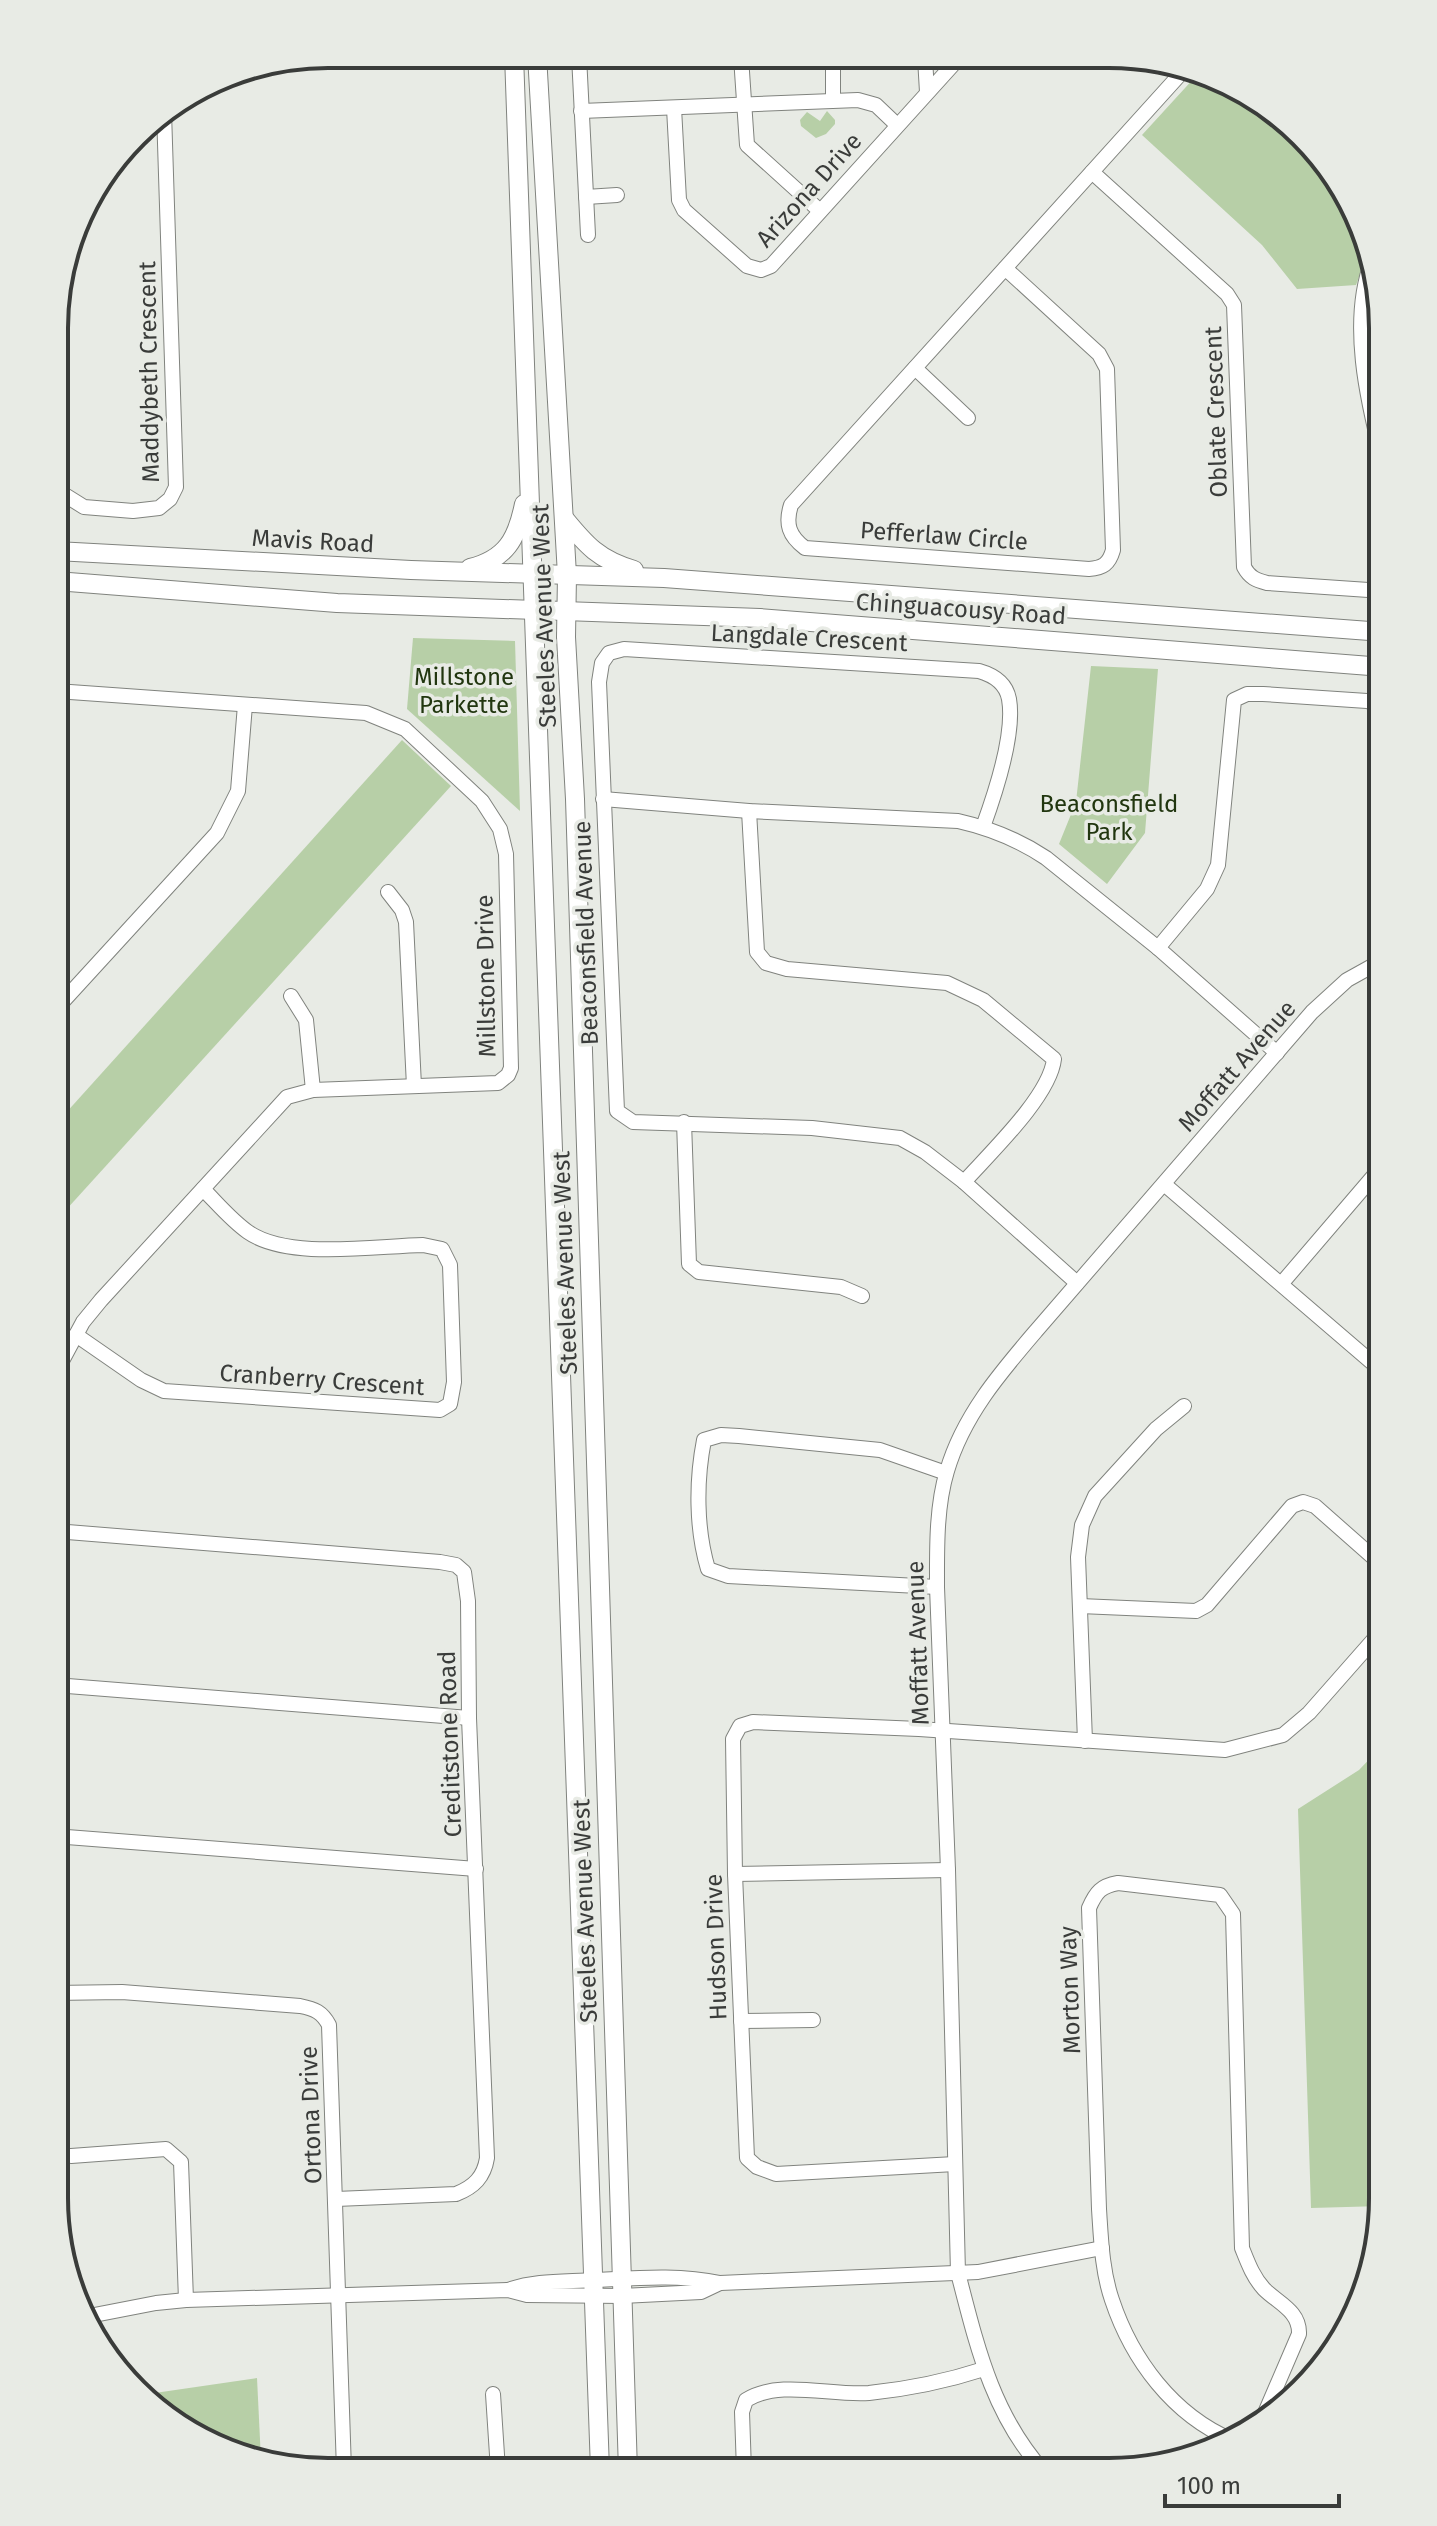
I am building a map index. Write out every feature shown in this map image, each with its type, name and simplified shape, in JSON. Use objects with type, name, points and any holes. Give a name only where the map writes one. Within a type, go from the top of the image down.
[{"type":"main road","name":"Steeles Avenue West","points":[[515,69],[600,2458]]},
{"type":"main road","name":"Steeles Avenue West","points":[[538,69],[567,575],[628,2458]]},
{"type":"main road","points":[[456,572],[487,564],[510,544],[519,529],[530,478]]},
{"type":"main road","points":[[564,518],[587,546],[613,564],[664,578]]},
{"type":"main road","name":"Mavis Road","points":[[68,552],[567,575]]},
{"type":"main road","name":"Chinguacousy Road","points":[[567,575],[664,578],[1369,631]]},
{"type":"main road","points":[[68,582],[337,603],[535,609]]},
{"type":"main road","name":"Chinguacousy Road","points":[[535,609],[760,618],[1369,666]]},
{"type":"street","points":[[741,68],[747,145],[820,211]]},
{"type":"street","points":[[833,68],[833,100]]},
{"type":"street","points":[[926,68],[927,92]]},
{"type":"street","name":"Arizona Drive","points":[[674,108],[679,200],[684,210],[747,266],[761,270],[771,266],[949,68]]},
{"type":"street","points":[[579,69],[588,235]]},
{"type":"street","name":"Pefferlaw Circle","points":[[1005,268],[1099,354],[1107,369],[1113,550],[1106,565],[1089,569],[805,548],[795,541],[789,531],[787,517],[791,505],[915,368],[1005,268],[1177,78]]},
{"type":"street","points":[[581,111],[833,100],[876,105],[897,125]]},
{"type":"street","name":"Maddybeth Crescent","points":[[68,497],[84,507],[133,511],[159,508],[170,499],[176,487],[164,127]]},
{"type":"street","name":"Oblate Crescent","points":[[1092,172],[1227,294],[1234,305],[1244,567],[1247,574],[1267,583],[1369,590]]},
{"type":"street","points":[[586,197],[617,195]]},
{"type":"street","points":[[1365,282],[1361,294],[1369,406]]},
{"type":"street","points":[[915,368],[968,418]]},
{"type":"street","name":"Langdale Crescent","points":[[603,799],[599,682],[602,663],[609,653],[624,649],[979,671],[995,676],[1009,698],[1000,781],[983,827]]},
{"type":"street","name":"Millstone Drive","points":[[68,692],[366,713],[405,729],[482,801],[500,829],[506,854],[511,1068],[498,1083],[313,1090],[287,1097],[101,1300],[68,1350]]},
{"type":"street","points":[[1158,948],[1207,889],[1218,865],[1234,700],[1247,694],[1263,694],[1369,701]]},
{"type":"street","points":[[68,996],[217,833],[238,791],[245,705]]},
{"type":"street","name":"Beaconsfield Avenue","points":[[1077,1283],[964,1182],[925,1152],[900,1138],[812,1128],[633,1122],[617,1111],[603,799],[749,811],[958,821],[983,827],[1030,847],[1046,858],[1158,948],[1277,1053]]},
{"type":"street","points":[[749,811],[757,952],[766,963],[787,969],[947,983],[983,1000],[1054,1059],[1052,1074],[1033,1104],[964,1182]]},
{"type":"street","points":[[388,892],[402,910],[407,930],[414,1086]]},
{"type":"street","name":"Moffatt Avenue","points":[[1034,2458],[1001,2410],[984,2369],[971,2332],[958,2273],[937,1587],[938,1538],[946,1473],[960,1434],[995,1378],[1312,1012],[1347,980],[1369,968]]},
{"type":"street","points":[[291,996],[306,1020],[313,1090]]},
{"type":"street","points":[[684,1122],[689,1264],[699,1272],[841,1287],[862,1296]]},
{"type":"street","points":[[1282,1283],[1369,1182]]},
{"type":"street","points":[[1164,1184],[1368,1359]]},
{"type":"street","name":"Cranberry Crescent","points":[[76,1335],[129,1372],[164,1391],[440,1410],[450,1404],[454,1368],[450,1265],[442,1249],[423,1245],[299,1249],[272,1244],[249,1232],[203,1189]]},
{"type":"street","points":[[1085,1741],[1078,1557],[1082,1525],[1095,1496],[1156,1429],[1184,1406]]},
{"type":"street","points":[[937,1587],[728,1576],[708,1569],[700,1541],[699,1465],[704,1440],[721,1435],[880,1450],[946,1473]]},
{"type":"street","points":[[1080,1606],[1196,1611],[1207,1605],[1292,1506],[1303,1502],[1315,1506],[1368,1553]]},
{"type":"street","name":"Creditstone Road","points":[[68,1532],[456,1565],[464,1572],[468,1601],[469,1718],[485,2169],[472,2186],[456,2194],[336,2199]]},
{"type":"street","points":[[943,1732],[1225,1750],[1283,1735],[1309,1713],[1368,1646]]},
{"type":"street","points":[[68,1686],[469,1718]]},
{"type":"street","name":"Hudson Drive","points":[[943,1732],[753,1722],[740,1726],[733,1739],[735,1874],[747,2158],[757,2167],[776,2174],[955,2164]]},
{"type":"street","points":[[68,1837],[476,1869]]},
{"type":"street","points":[[735,1874],[948,1870]]},
{"type":"street","name":"Morton Way","points":[[1220,2433],[1194,2418],[1158,2387],[1138,2358],[1111,2299],[1102,2248],[1089,1908],[1095,1893],[1104,1886],[1118,1883],[1220,1895],[1233,1914],[1242,2248],[1264,2289],[1294,2314],[1300,2326],[1270,2400]]},
{"type":"street","name":"Ortona Drive","points":[[68,1993],[122,1992],[300,2006],[323,2014],[329,2025],[344,2458]]},
{"type":"street","points":[[741,2021],[813,2020]]},
{"type":"street","points":[[71,2156],[166,2149],[181,2162],[186,2300]]},
{"type":"street","points":[[96,2315],[186,2300],[508,2290],[527,2284],[594,2288],[703,2280],[720,2283],[958,2273],[988,2271],[1102,2248]]},
{"type":"street","points":[[624,2287],[701,2292],[720,2283]]},
{"type":"street","points":[[744,2458],[742,2412],[746,2400],[755,2394],[784,2391],[867,2393],[941,2383],[984,2369]]},
{"type":"street","points":[[493,2394],[497,2458]]},
{"type":"green space","points":[[1191,82],[1224,95],[1253,112],[1304,157],[1325,184],[1342,213],[1355,245],[1362,269],[1356,285],[1297,289],[1262,245],[1142,135]]},
{"type":"green space","points":[[827,111],[835,124],[826,134],[816,138],[801,126],[800,120],[807,112],[820,121]]},
{"type":"green space","name":"Millstone Parkette","points":[[413,638],[515,641],[520,811],[407,709]]},
{"type":"green space","name":"Beaconsfield Park","points":[[1091,666],[1158,669],[1145,833],[1107,884],[1059,844],[1076,802]]},
{"type":"green space","points":[[402,740],[451,786],[68,1208],[68,1111]]},
{"type":"green space","points":[[1368,1760],[1368,2206],[1311,2208],[1298,1809],[1359,1770]]},
{"type":"green space","points":[[257,2378],[260,2449],[213,2431],[157,2393]]}]
